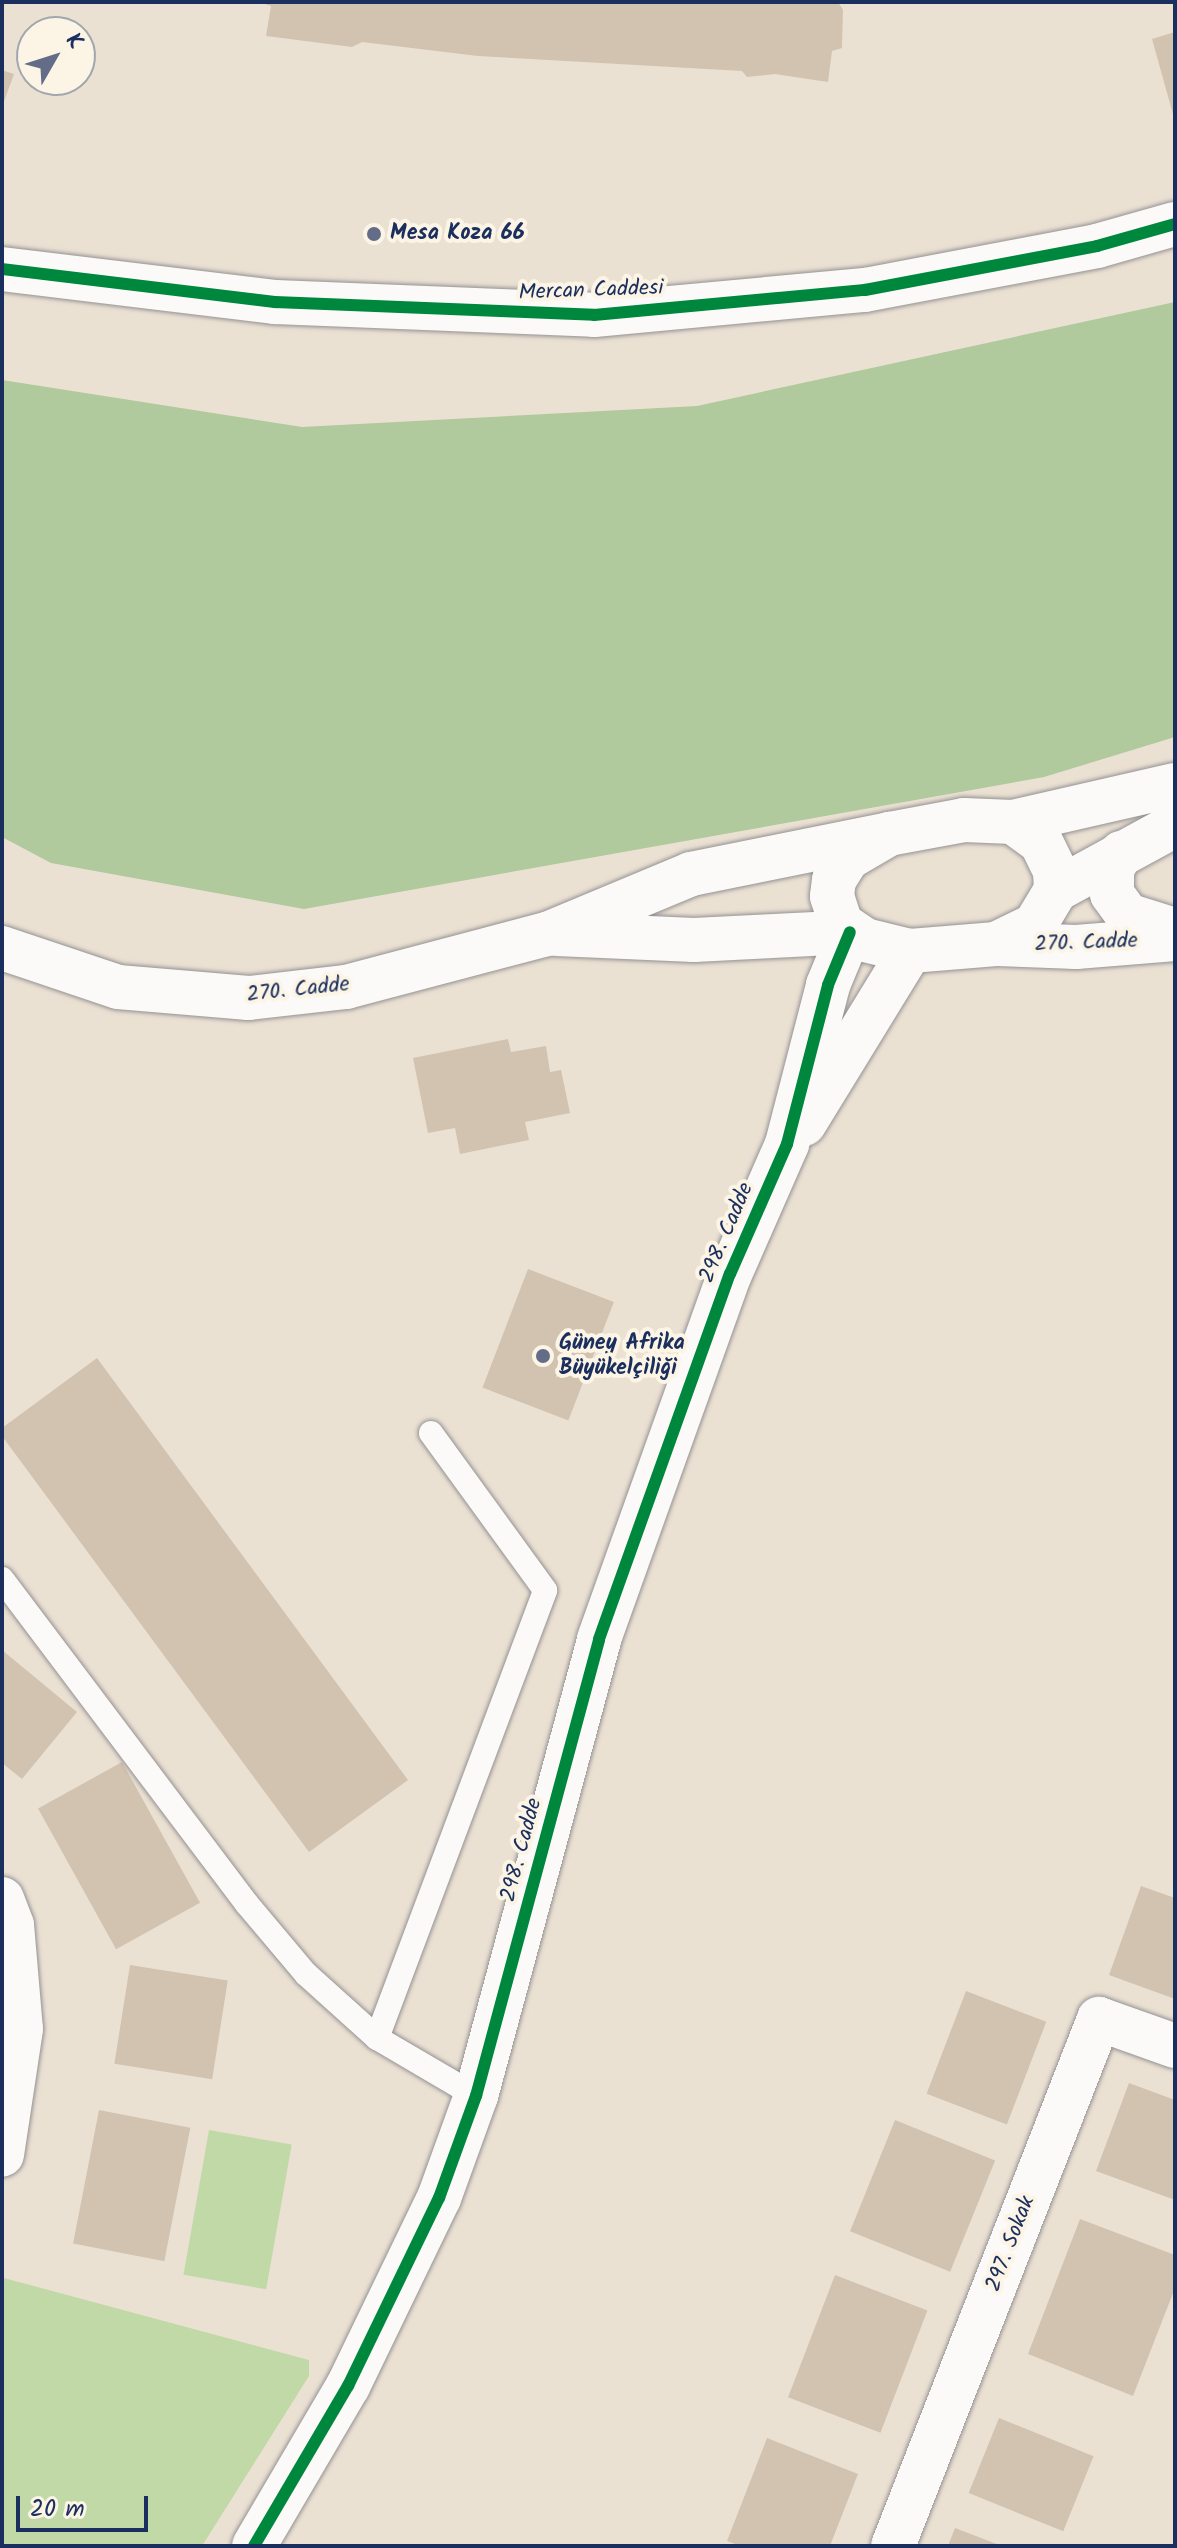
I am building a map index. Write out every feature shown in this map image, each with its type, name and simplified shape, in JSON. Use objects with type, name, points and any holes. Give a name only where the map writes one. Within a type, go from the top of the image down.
[{"type":"street","name":"Mercan Caddesi","points":[[2,269],[275,302],[594,315],[865,290],[1097,246],[1175,224]]},
{"type":"street","name":"270. Cadde","points":[[2,948],[118,987],[249,998],[346,987],[547,934],[691,874],[964,820],[1013,822],[1175,785]]},
{"type":"street","points":[[1013,822],[1041,842],[1055,871],[1056,890],[1175,825]]},
{"type":"street","name":"270. Cadde","points":[[850,932],[835,910],[834,880],[848,858],[889,834]]},
{"type":"street","name":"270. Cadde","points":[[1121,853],[1112,869],[1112,894],[1127,915],[1175,930]]},
{"type":"street","name":"270. Cadde","points":[[996,944],[1035,925],[1056,890]]},
{"type":"street","name":"270. Cadde","points":[[547,934],[694,940],[850,932],[910,951],[996,944],[1076,947],[1175,939]]},
{"type":"street","points":[[787,1144],[828,985],[850,932]]},
{"type":"street","points":[[787,1144],[818,1108],[910,951]]},
{"type":"street","name":"298. Cadde","points":[[254,2546],[355,2372],[439,2198],[476,2096],[599,1639],[730,1274],[787,1144]]},
{"type":"street","points":[[2,1899],[12,1925],[21,2029],[2,2155]]},
{"type":"street","name":"297. Sokak","points":[[893,2546],[1099,2019],[1175,2046]]},
{"type":"lane","points":[[377,2038],[545,1590],[431,1433]]},
{"type":"lane","points":[[2,1579],[247,1904],[306,1974],[377,2038],[476,2096]]},
{"type":"green space","points":[[1175,302],[1175,737],[1044,777],[304,909],[51,863],[2,837],[2,380],[302,427],[697,406]]},
{"type":"green space","points":[[209,2130],[292,2145],[266,2289],[183,2275]]},
{"type":"green space","points":[[4,2278],[309,2360],[309,2376],[202,2546],[2,2546]]},
{"type":"building","points":[[258,2],[838,2],[843,10],[842,48],[832,51],[828,82],[775,74],[747,77],[742,71],[478,56],[362,42],[352,47],[266,36],[271,6]]},
{"type":"building","points":[[1175,32],[1175,118],[1174,118],[1152,39]]},
{"type":"building","points":[[2,70],[14,74],[2,107]]},
{"type":"building","points":[[508,1039],[511,1052],[546,1046],[550,1072],[561,1070],[570,1113],[525,1122],[529,1140],[460,1154],[455,1128],[428,1133],[413,1058]]},
{"type":"building","points":[[528,1269],[614,1302],[568,1421],[482,1388]]},
{"type":"building","points":[[97,1358],[408,1780],[309,1852],[2,1436],[2,1428]]},
{"type":"building","points":[[2,1650],[77,1712],[22,1779],[2,1763]]},
{"type":"building","points":[[122,1762],[200,1903],[116,1949],[38,1809]]},
{"type":"building","points":[[1141,1886],[1175,1898],[1175,1999],[1109,1975]]},
{"type":"building","points":[[130,1965],[228,1980],[212,2079],[114,2064]]},
{"type":"building","points":[[966,1991],[1046,2022],[1007,2125],[927,2094]]},
{"type":"building","points":[[1129,2083],[1175,2100],[1175,2200],[1096,2171]]},
{"type":"building","points":[[99,2110],[190,2128],[164,2261],[73,2244]]},
{"type":"building","points":[[895,2120],[995,2160],[950,2272],[850,2231]]},
{"type":"building","points":[[1080,2219],[1175,2255],[1175,2288],[1133,2396],[1028,2354]]},
{"type":"building","points":[[835,2275],[927,2310],[880,2433],[788,2397]]},
{"type":"building","points":[[999,2418],[1094,2456],[1063,2531],[969,2493]]},
{"type":"building","points":[[767,2438],[858,2474],[830,2546],[740,2546],[727,2541]]},
{"type":"building","points":[[955,2528],[1002,2546],[948,2546]]},
{"type":"cycle path","points":[[2,269],[275,302],[594,315],[865,290],[1097,246],[1175,224]]},
{"type":"cycle path","points":[[254,2546],[348,2386],[439,2198],[476,2096],[599,1639],[730,1274],[787,1144],[828,985],[850,932]]},
{"type":"place","name":"Mesa Koza 66","points":[[374,234]]},
{"type":"place","name":"Güney Afrika Büyükelçiliği","points":[[543,1356]]}]
